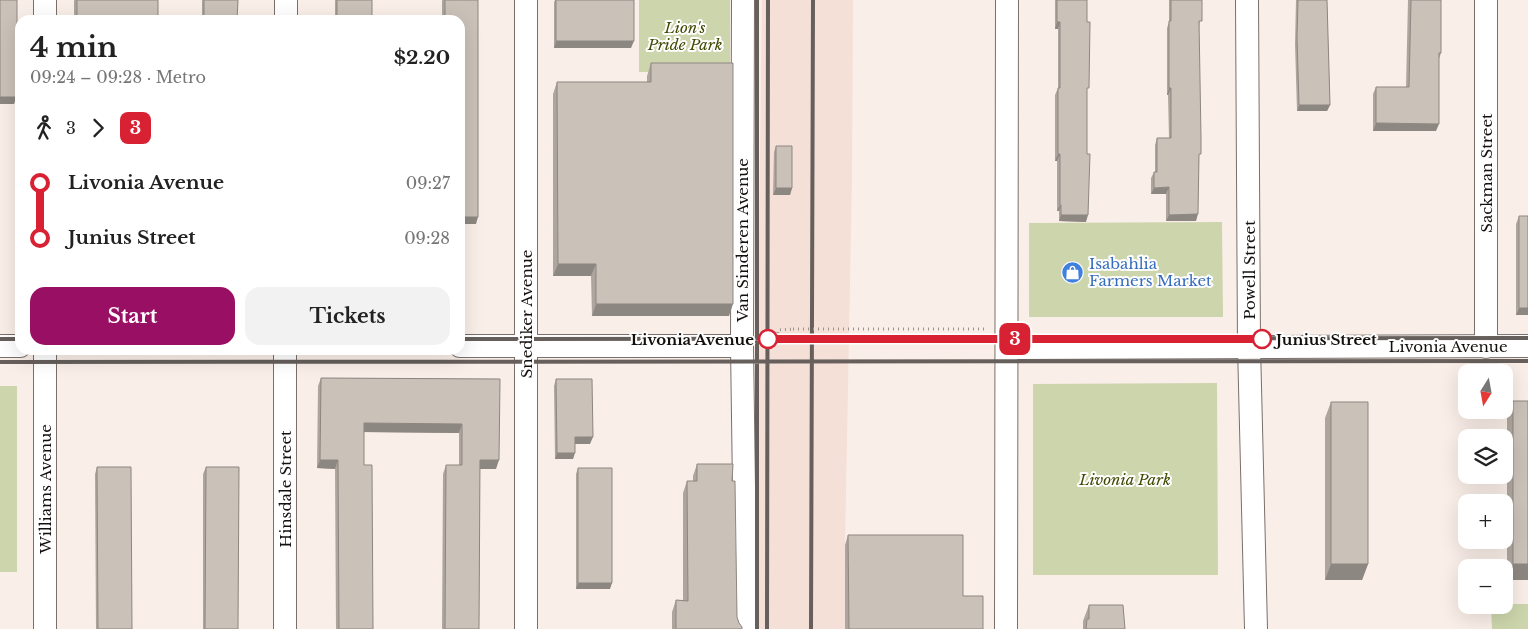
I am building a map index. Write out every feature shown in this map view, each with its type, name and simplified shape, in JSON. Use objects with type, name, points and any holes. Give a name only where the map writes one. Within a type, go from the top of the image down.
[{"type":"street","points":[[45,0],[45,15]]},
{"type":"street","points":[[286,0],[286,15]]},
{"type":"street","name":"Snediker Avenue","points":[[526,0],[526,629]]},
{"type":"street","name":"Van Sinderen Avenue","points":[[742,0],[742,346],[746,629]]},
{"type":"street","points":[[1006,629],[1008,348],[1007,0]]},
{"type":"street","name":"Powell Street","points":[[1247,0],[1249,346],[1256,629]]},
{"type":"street","name":"Sackman Street","points":[[1486,0],[1486,347]]},
{"type":"street","points":[[0,346],[15,346]]},
{"type":"street","points":[[465,346],[742,346]]},
{"type":"street","name":"Livonia Avenue","points":[[1008,348],[1528,346]]},
{"type":"street","name":"Williams Avenue","points":[[45,355],[45,629]]},
{"type":"street","name":"Hinsdale Street","points":[[285,355],[285,629]]},
{"type":"path","points":[[777,345],[778,330],[984,329]]},
{"type":"shaded area","points":[[762,0],[853,0],[845,629],[754,629]]},
{"type":"green space","name":"Lion's Pride Park","points":[[639,0],[730,0],[730,72],[639,72]]},
{"type":"green space","points":[[1222,222],[1223,317],[1029,317],[1029,223]]},
{"type":"green space","name":"Livonia Park","points":[[1217,383],[1218,575],[1033,575],[1033,384]]},
{"type":"green space","points":[[0,386],[17,386],[17,572],[0,572]]},
{"type":"green space","points":[[1513,604],[1528,604],[1528,629],[1492,629],[1491,614],[1513,614]]},
{"type":"building","points":[[0,0],[17,0],[17,15],[15,15],[15,97],[0,97]]},
{"type":"building","points":[[77,0],[158,0],[158,15],[77,15]]},
{"type":"building","points":[[204,0],[238,0],[237,15],[204,15]]},
{"type":"building","points":[[337,0],[372,0],[372,15],[337,15]]},
{"type":"building","points":[[445,0],[478,0],[478,217],[465,217],[465,15],[445,15]]},
{"type":"building","points":[[556,0],[634,0],[634,41],[556,41]]},
{"type":"building","points":[[1057,0],[1087,0],[1087,22],[1090,22],[1089,88],[1087,88],[1087,154],[1090,154],[1088,215],[1061,215],[1060,154],[1058,154],[1060,22],[1057,22]]},
{"type":"building","points":[[1171,0],[1202,0],[1202,21],[1199,21],[1201,154],[1199,154],[1198,214],[1169,215],[1169,187],[1154,188],[1154,172],[1157,172],[1157,138],[1171,138],[1169,21],[1171,21]]},
{"type":"building","points":[[1298,0],[1327,0],[1330,105],[1299,105]]},
{"type":"building","points":[[1411,0],[1441,0],[1439,124],[1376,123],[1376,87],[1409,87]]},
{"type":"building","points":[[651,63],[733,63],[733,304],[596,304],[596,264],[558,264],[557,82],[651,82]]},
{"type":"building","points":[[776,146],[792,146],[792,188],[776,188]]},
{"type":"building","points":[[1519,216],[1528,216],[1528,308],[1519,308]]},
{"type":"building","points":[[321,378],[500,379],[499,460],[480,460],[479,629],[445,629],[446,465],[462,465],[462,424],[364,423],[364,465],[372,465],[373,629],[339,629],[338,460],[320,460]]},
{"type":"building","points":[[556,379],[592,379],[593,437],[575,437],[575,453],[557,453]]},
{"type":"building","points":[[1513,401],[1528,401],[1528,564],[1513,564]]},
{"type":"building","points":[[1331,402],[1368,402],[1368,564],[1331,564]]},
{"type":"building","points":[[697,464],[733,464],[732,481],[735,481],[737,617],[742,629],[676,629],[676,600],[688,601],[687,481],[697,481]]},
{"type":"building","points":[[97,467],[131,467],[132,629],[98,629]]},
{"type":"building","points":[[206,467],[239,467],[238,629],[205,629]]},
{"type":"building","points":[[578,468],[612,468],[612,583],[578,583]]},
{"type":"building","points":[[848,535],[963,535],[963,596],[983,596],[983,629],[849,629]]},
{"type":"building","points":[[1089,605],[1123,605],[1125,629],[1086,629],[1087,619],[1089,619]]},
{"type":"railway","points":[[757,0],[757,629]]},
{"type":"railway","points":[[767,629],[768,0]]},
{"type":"railway","points":[[811,629],[813,0]]},
{"type":"railway","points":[[465,339],[1528,338]]},
{"type":"railway","points":[[0,339],[15,339]]},
{"type":"railway","points":[[0,362],[1528,361]]},
{"type":"metro line","name":"3","points":[[768,339],[1262,339]]},
{"type":"place","name":"Isabahlia Farmers Market","points":[[1073,272]]},
{"type":"place","name":"Livonia Avenue","points":[[768,339]]},
{"type":"place","name":"Junius Street","points":[[1262,339]]}]
